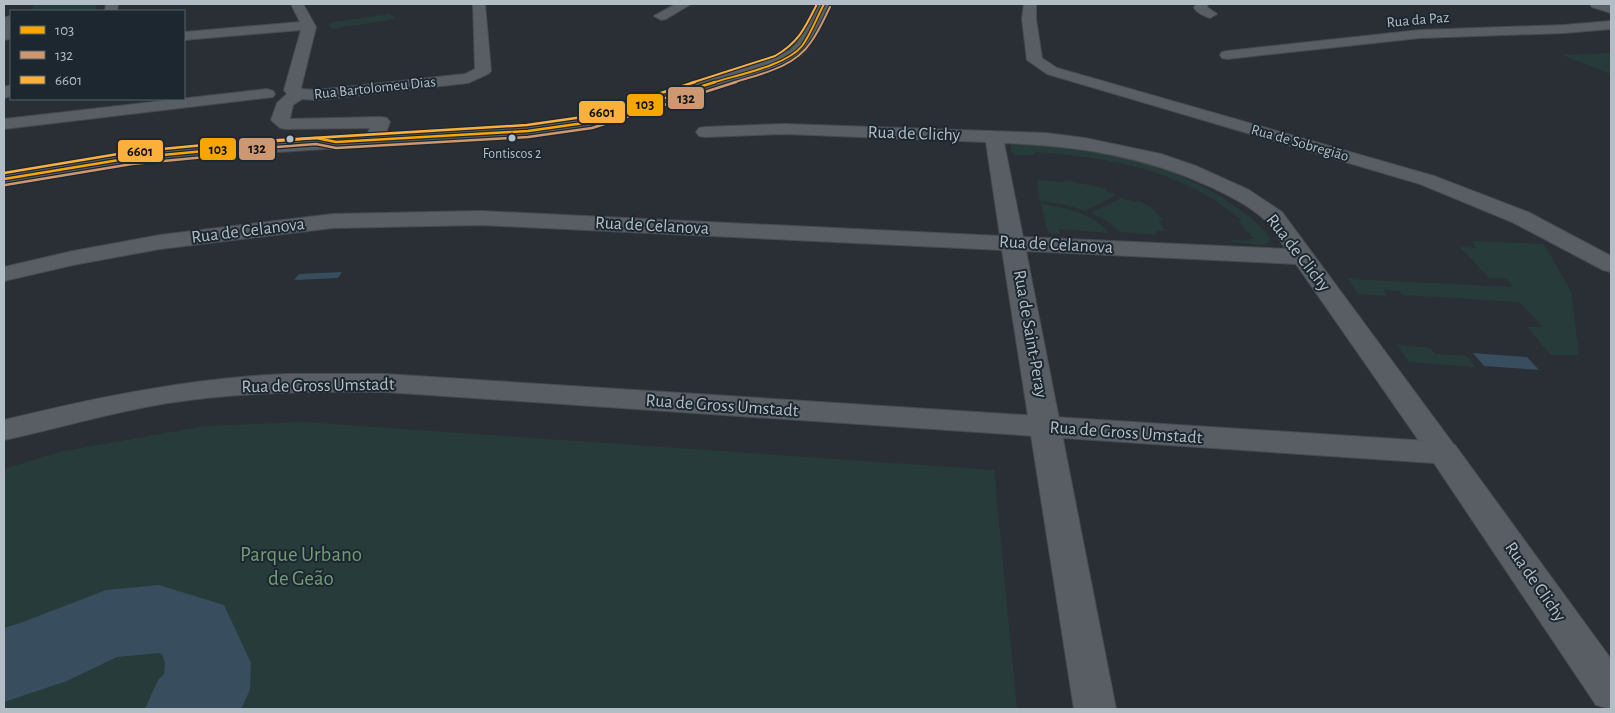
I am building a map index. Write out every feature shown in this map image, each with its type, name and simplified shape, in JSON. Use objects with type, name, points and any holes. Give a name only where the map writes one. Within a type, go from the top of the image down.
[{"type":"street","points":[[185,36],[308,26],[296,4]]},
{"type":"street","name":"Rua Bartolomeu Dias","points":[[308,26],[292,90],[298,94],[317,95],[468,78],[483,71],[479,4]]},
{"type":"street","points":[[660,16],[685,4]]},
{"type":"street","points":[[4,179],[140,158],[215,150],[528,131],[591,122],[777,62],[795,53],[803,45],[824,4]]},
{"type":"street","name":"Rua de Sobregião","points":[[1030,4],[1029,19],[1035,60],[1052,71],[1427,180],[1520,217],[1611,266]]},
{"type":"street","points":[[4,37],[10,22]]},
{"type":"street","name":"Rua da Paz","points":[[1227,55],[1420,34],[1564,29],[1611,25]]},
{"type":"street","points":[[4,124],[267,94]]},
{"type":"street","points":[[298,94],[285,103],[280,120],[286,124],[381,122],[374,140]]},
{"type":"street","name":"Rua de Clichy","points":[[705,132],[785,129],[1046,139],[1109,148],[1154,158],[1189,170],[1242,194],[1274,217],[1444,453],[1611,692]]},
{"type":"street","name":"Rua de Saint-Peray","points":[[994,137],[1096,709]]},
{"type":"street","name":"Rua de Celanova","points":[[4,274],[73,258],[160,242],[333,221],[481,218],[1304,258]]},
{"type":"street","name":"Rua de Gross Umstadt","points":[[4,430],[120,403],[190,391],[266,384],[326,382],[385,383],[1444,453]]},
{"type":"green space","points":[[35,4],[96,4],[95,10],[32,10]]},
{"type":"green space","points":[[390,14],[395,19],[332,29],[328,23]]},
{"type":"green space","points":[[1611,53],[1611,74],[1562,55]]},
{"type":"green space","points":[[1011,144],[1099,153],[1157,167],[1211,191],[1250,217],[1270,238],[1268,243],[1261,245],[1232,242],[1231,240],[1250,241],[1249,239],[1254,239],[1238,221],[1242,220],[1209,197],[1185,184],[1164,176],[1123,164],[1080,156],[1036,152],[1032,155],[1015,155],[1011,152]]},
{"type":"green space","points":[[1037,180],[1065,182],[1065,180],[1108,189],[1106,191],[1117,195],[1085,211],[1066,205],[1039,201]]},
{"type":"green space","points":[[1122,198],[1134,202],[1140,201],[1152,208],[1163,220],[1158,221],[1166,231],[1156,231],[1156,235],[1120,232],[1107,221],[1091,213]]},
{"type":"green space","points":[[1041,204],[1078,212],[1103,226],[1109,233],[1059,229],[1060,234],[1048,233]]},
{"type":"green space","points":[[1472,241],[1544,244],[1571,291],[1579,355],[1551,355],[1527,327],[1543,327],[1519,302],[1403,295],[1399,291],[1383,290],[1387,296],[1358,294],[1348,279],[1513,287],[1506,278],[1489,278],[1460,247],[1476,248]]},
{"type":"green space","points":[[1397,345],[1430,348],[1435,354],[1467,356],[1476,367],[1409,362]]},
{"type":"green space","name":"Parque Urbano de Geão","points":[[303,422],[994,470],[1017,709],[4,709],[4,469],[59,452],[205,426]]},
{"type":"water","points":[[342,272],[338,278],[294,280],[299,274]]},
{"type":"water","points":[[1473,353],[1527,357],[1539,370],[1484,366]]},
{"type":"waterway","points":[[4,665],[37,655],[106,624],[159,619],[195,629],[208,663],[206,690],[190,709]]},
{"type":"transit line","name":"6601","points":[[4,173],[130,152],[215,144],[527,125],[590,116],[775,56],[797,40],[817,4]]},
{"type":"transit line","name":"103","points":[[4,179],[131,158],[215,150],[238,144],[316,138],[336,142],[528,131],[591,122],[777,62],[795,53],[803,45],[824,4]]},
{"type":"transit line","name":"132","points":[[5,185],[132,164],[216,156],[239,150],[316,144],[336,148],[528,137],[592,128],[779,68],[799,56],[811,43],[830,7]]},
{"type":"place","name":"Fontiscos 2","points":[[512,138]]}]
